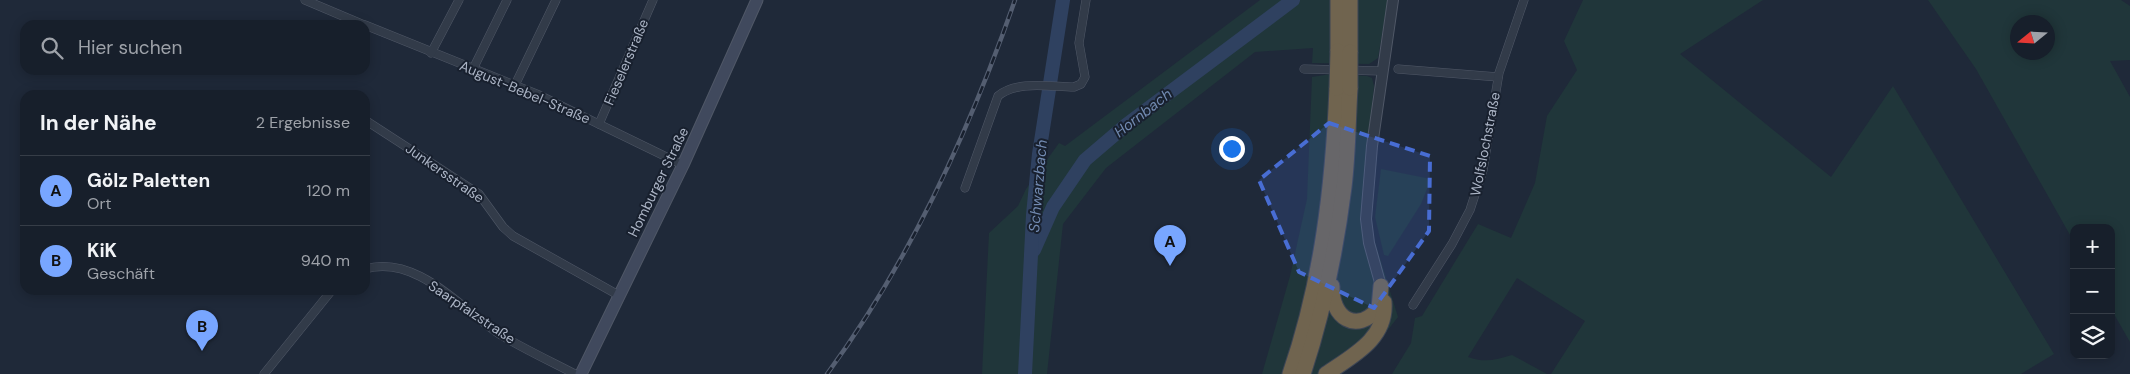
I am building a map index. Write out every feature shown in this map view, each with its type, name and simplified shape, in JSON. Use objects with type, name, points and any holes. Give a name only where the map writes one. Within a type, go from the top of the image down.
[{"type":"highway","points":[[1338,0],[1344,52]]},
{"type":"highway","points":[[1304,374],[1313,345],[1333,259],[1344,186],[1344,52],[1350,0]]},
{"type":"highway","points":[[1290,374],[1301,342],[1318,274],[1328,216],[1344,88]]},
{"type":"highway","points":[[1333,259],[1332,298],[1335,308],[1341,316],[1351,320],[1360,320],[1375,313],[1381,301],[1381,286]]},
{"type":"highway","points":[[1326,374],[1362,350],[1376,334],[1385,308],[1381,286]]},
{"type":"main road","name":"Homburger Straße","points":[[581,374],[683,165],[757,0]]},
{"type":"street","name":"August-Bebel-Straße","points":[[305,0],[323,4],[355,20]]},
{"type":"street","points":[[432,53],[459,0]]},
{"type":"street","points":[[473,69],[507,0]]},
{"type":"street","points":[[515,85],[556,0]]},
{"type":"street","name":"Fieselerstraße","points":[[599,124],[653,0]]},
{"type":"street","points":[[965,188],[998,96],[1006,90],[1030,87],[1074,87],[1081,84],[1085,77],[1079,43],[1086,0]]},
{"type":"street","points":[[1381,286],[1369,243],[1366,219],[1372,146],[1393,0]]},
{"type":"street","name":"Wolfslochstraße","points":[[1413,305],[1452,244],[1470,210],[1483,170],[1498,77],[1524,0]]},
{"type":"street","name":"August-Bebel-Straße","points":[[370,27],[515,85],[683,165]]},
{"type":"street","points":[[1304,69],[1382,71]]},
{"type":"street","points":[[1398,69],[1498,77]]},
{"type":"street","name":"Junkersstraße","points":[[370,123],[479,194],[503,227],[513,236],[620,296]]},
{"type":"street","name":"Saarpfalzstraße","points":[[370,268],[388,266],[418,276],[499,334],[575,374]]},
{"type":"street","points":[[264,374],[328,295]]},
{"type":"highlighted area","points":[[1329,123],[1430,156],[1429,231],[1374,308],[1299,272],[1259,180]]},
{"type":"green space","points":[[1260,0],[1388,0],[1378,58],[1369,64],[1312,63],[1313,48],[1255,52],[1106,168],[1063,224],[1047,374],[982,374],[989,233],[1018,206],[1026,189],[1059,143],[1065,146]]},
{"type":"green space","points":[[1583,0],[1763,0],[1680,54],[1831,177],[1893,86],[2054,354],[2021,374],[1551,374],[1585,321],[1517,278],[1468,357],[1490,360],[1512,355],[1547,374],[1392,374],[1411,343],[1415,318],[1422,316],[1478,224],[1511,238],[1535,183],[1547,116],[1577,70],[1564,41]]},
{"type":"green space","points":[[1928,0],[2121,0],[2130,6],[2130,60],[2110,61],[2130,97],[2130,342],[2115,316],[2115,224],[2070,224],[2070,235],[1976,69]]},
{"type":"green space","points":[[1331,74],[1367,76],[1372,78],[1374,86],[1361,219],[1371,219],[1374,239],[1398,317],[1373,349],[1338,374],[1262,374],[1290,276],[1307,199],[1312,77]]},
{"type":"green space","points":[[1381,169],[1431,179],[1421,204],[1388,256],[1384,255],[1375,217]]},
{"type":"waterway","name":"Schwarzbach","points":[[1025,374],[1033,215],[1039,154],[1063,0]]},
{"type":"waterway","name":"Hornbach","points":[[1034,250],[1053,207],[1085,160],[1126,125],[1293,0]]},
{"type":"railway","points":[[827,374],[885,286],[935,194],[978,98],[1015,0]]},
{"type":"place","name":"Gölz Paletten","points":[[1170,266]]},
{"type":"place","name":"KiK","points":[[202,351]]}]
